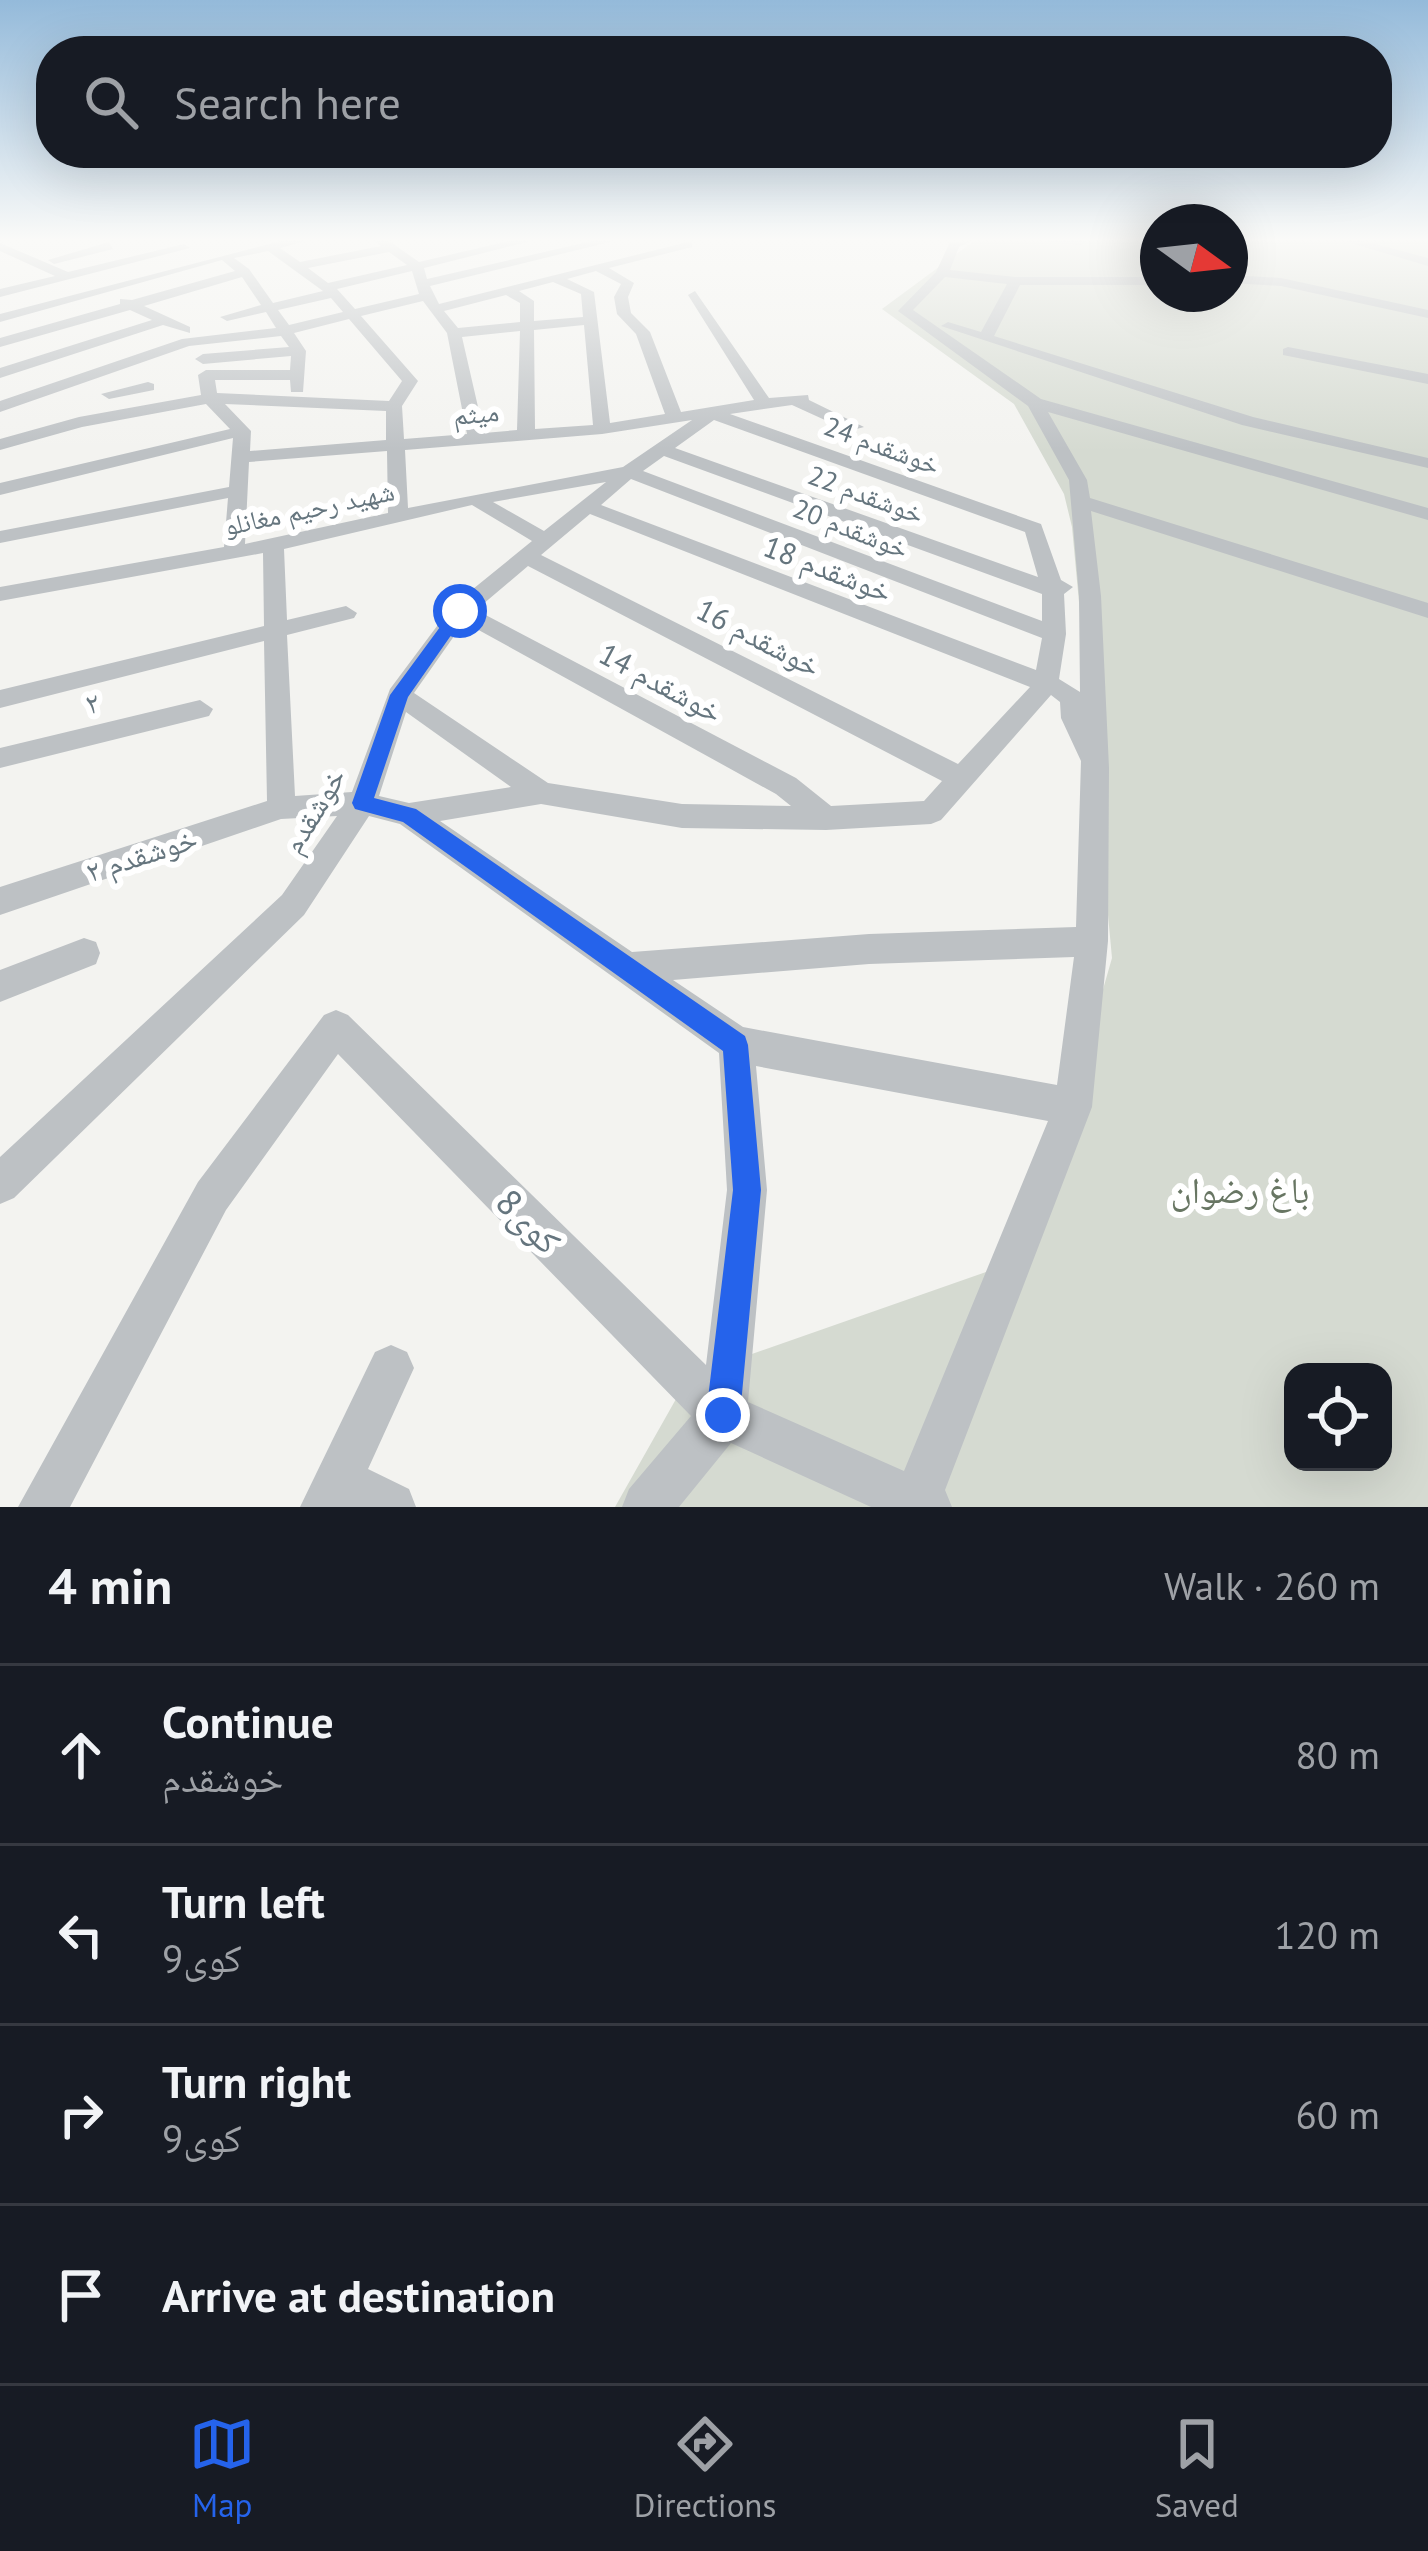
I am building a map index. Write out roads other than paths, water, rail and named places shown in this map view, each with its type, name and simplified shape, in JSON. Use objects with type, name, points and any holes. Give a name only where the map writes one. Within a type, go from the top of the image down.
[{"type":"street","points":[[0,343],[104,311]]},
{"type":"street","points":[[144,311],[164,320],[186,344]]},
{"type":"street","points":[[227,317],[257,311]]},
{"type":"street","points":[[270,311],[299,351],[295,404]]},
{"type":"street","points":[[352,311],[410,381],[394,406],[398,518]]},
{"type":"street","points":[[0,407],[186,344],[283,331],[366,311]]},
{"type":"street","points":[[439,311],[454,333],[477,440]]},
{"type":"street","points":[[526,436],[527,311]]},
{"type":"street","points":[[590,311],[602,429]]},
{"type":"street","points":[[623,311],[643,332],[675,417]]},
{"type":"street","points":[[705,311],[764,403]]},
{"type":"street","points":[[907,311],[1035,403],[1428,514]]},
{"type":"street","points":[[909,311],[985,340],[1248,421],[1428,464]]},
{"type":"street","points":[[985,340],[999,311]]},
{"type":"street","points":[[0,373],[164,320]]},
{"type":"street","points":[[454,333],[591,320]]},
{"type":"street","points":[[104,340],[146,356]]},
{"type":"street","points":[[79,422],[118,380],[186,344],[299,351]]},
{"type":"street","points":[[1288,352],[1428,379]]},
{"type":"street","points":[[234,552],[242,490],[242,431],[210,398],[206,374],[298,375]]},
{"type":"street","points":[[109,394],[148,387]]},
{"type":"street","points":[[0,445],[79,422],[210,398],[394,406]]},
{"type":"street","name":"میثم","points":[[243,457],[602,429],[798,398],[855,427]]},
{"type":"street","points":[[723,1415],[922,1503],[1073,1107],[1092,941],[1095,767],[1087,580],[1078,480],[1035,403]]},
{"type":"street","name":"خوشقدم","points":[[0,1184],[293,905],[362,803],[399,695],[460,611],[628,472],[712,413]]},
{"type":"street","name":"خوشقدم 24","points":[[712,413],[1034,528],[1053,590]]},
{"type":"street","points":[[0,489],[242,431]]},
{"type":"street","name":"خوشقدم 22","points":[[661,449],[1053,590]]},
{"type":"street","name":"شهید رحیم مغانلو","points":[[0,594],[273,545],[475,499],[628,472]]},
{"type":"street","name":"خوشقدم 20","points":[[628,472],[1054,634]]},
{"type":"street","points":[[0,538],[242,490]]},
{"type":"street","name":"خوشقدم 16","points":[[475,499],[536,548],[962,778]]},
{"type":"street","points":[[1082,502],[1428,611]]},
{"type":"street","name":"خوشقدم 18","points":[[589,507],[1046,685]]},
{"type":"street","points":[[273,545],[281,808]]},
{"type":"street","points":[[409,815],[541,793],[682,817],[826,818],[932,812],[1046,685],[1054,634],[1053,590],[1087,580]]},
{"type":"street","name":"خوشقدم 14","points":[[460,611],[786,786],[826,818]]},
{"type":"street","points":[[0,699],[346,613]]},
{"type":"street","points":[[1046,685],[1072,699],[1074,718],[1095,767]]},
{"type":"street","points":[[399,695],[541,793]]},
{"type":"street","name":"۲","points":[[0,758],[200,709]]},
{"type":"street","name":"۲ خوشقدم","points":[[0,901],[281,808],[362,803],[409,815]]},
{"type":"street","points":[[409,815],[736,1045],[1073,1107]]},
{"type":"street","points":[[623,968],[869,949],[1092,941]]},
{"type":"street","points":[[0,986],[84,953]]},
{"type":"street","name":"کوی8","points":[[43,1507],[212,1196],[336,1027],[723,1415]]},
{"type":"street","points":[[647,1507],[723,1415],[747,1190],[736,1045]]},
{"type":"street","points":[[391,1368],[332,1493],[391,1507]]},
{"type":"park label","name":"باغ رضوان","points":[[1240,1189]]}]
